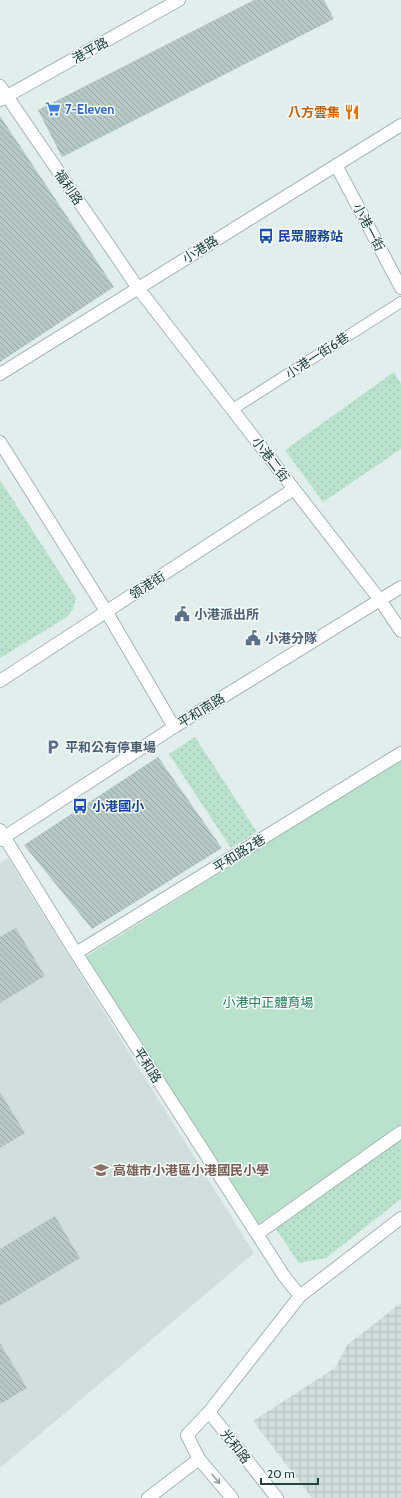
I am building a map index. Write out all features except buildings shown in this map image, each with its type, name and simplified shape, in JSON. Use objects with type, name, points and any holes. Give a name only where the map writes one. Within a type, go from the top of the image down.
[{"type":"street","name":"港平路","points":[[4,98],[179,0]]},
{"type":"street","name":"福利路","points":[[0,86],[4,98],[138,288]]},
{"type":"street","name":"小港路","points":[[0,374],[401,125]]},
{"type":"street","name":"小港一街","points":[[336,165],[401,288]]},
{"type":"street","name":"小港二街","points":[[138,288],[380,600],[401,631]]},
{"type":"street","points":[[0,442],[106,611],[174,727]]},
{"type":"street","name":"領港街","points":[[0,681],[294,489]]},
{"type":"street","name":"平和南路","points":[[1,836],[401,587]]},
{"type":"street","name":"平和路2巷","points":[[76,953],[401,753]]},
{"type":"street","name":"平和路","points":[[1,836],[284,1276],[300,1296]]},
{"type":"street","points":[[257,1234],[401,1132]]},
{"type":"street","points":[[232,1498],[199,1459],[187,1435],[209,1412],[300,1296],[401,1218]]},
{"type":"street","name":"光和路","points":[[209,1412],[277,1498]]},
{"type":"street","points":[[148,1498],[199,1459]]},
{"type":"lane","name":"小港一街6巷","points":[[233,409],[401,302]]},
{"type":"shaded area","name":"高雄市小港區小港國民小學","points":[[8,858],[254,1253],[0,1468],[0,863]]},
{"type":"shaded area","points":[[401,1303],[401,1498],[312,1498],[253,1421],[335,1368],[347,1345]]},
{"type":"green space","points":[[394,372],[401,384],[401,449],[323,502],[285,450]]},
{"type":"green space","points":[[0,480],[76,598],[73,609],[67,617],[0,658]]},
{"type":"green space","points":[[195,737],[257,832],[231,848],[169,754]]},
{"type":"green space","name":"小港中正體育場","points":[[401,760],[401,1125],[254,1227],[82,959]]},
{"type":"green space","points":[[401,1140],[401,1199],[326,1258],[299,1263],[276,1229]]},
{"type":"place","name":"7-Eleven","points":[[53,109]]},
{"type":"place","name":"八方雲集","points":[[352,112]]},
{"type":"place","name":"民眾服務站","points":[[266,236]]},
{"type":"place","name":"小港派出所","points":[[182,614]]},
{"type":"place","name":"小港分隊","points":[[253,638]]},
{"type":"place","name":"平和公有停車場","points":[[53,747]]},
{"type":"place","name":"小港國小","points":[[80,806]]},
{"type":"place","name":"高雄市小港區小港國民小學","points":[[101,1170]]}]
